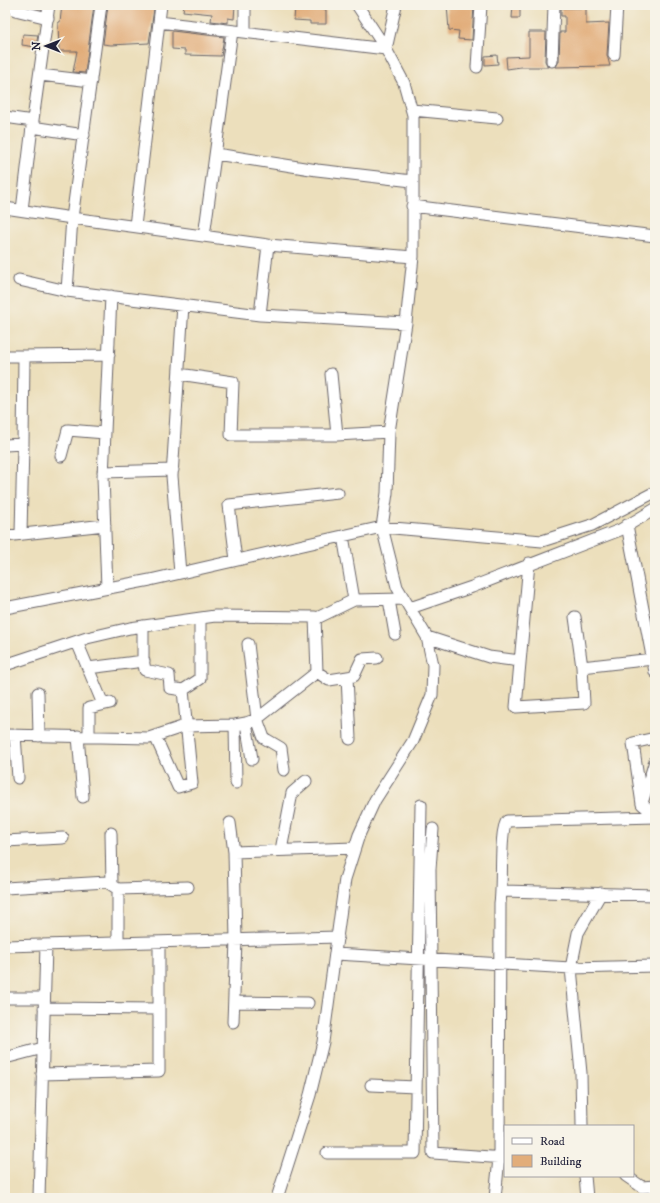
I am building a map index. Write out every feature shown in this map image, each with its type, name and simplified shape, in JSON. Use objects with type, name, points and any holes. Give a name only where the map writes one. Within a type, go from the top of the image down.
[{"type":"street","points":[[13,5],[16,10],[48,18]]},
{"type":"street","points":[[22,210],[49,5]]},
{"type":"street","points":[[67,291],[72,218],[101,5]]},
{"type":"street","points":[[135,226],[161,5]]},
{"type":"street","points":[[245,5],[245,32]]},
{"type":"street","points":[[277,1198],[310,1095],[321,1050],[336,954],[345,879],[359,835],[375,800],[414,741],[432,695],[434,666],[427,637],[397,587],[382,527],[387,493],[389,432],[406,323],[413,257],[412,110],[404,83],[386,49],[357,5]]},
{"type":"street","points":[[386,49],[396,5]]},
{"type":"street","points":[[477,67],[481,5]]},
{"type":"street","points":[[552,61],[554,5]]},
{"type":"street","points":[[614,55],[617,5]]},
{"type":"street","points":[[159,22],[386,49]]},
{"type":"street","points":[[204,236],[232,31]]},
{"type":"street","points":[[40,75],[91,81]]},
{"type":"street","points":[[412,110],[497,118]]},
{"type":"street","points":[[5,117],[84,135]]},
{"type":"street","points":[[216,154],[317,170],[412,181]]},
{"type":"street","points":[[412,206],[655,236]]},
{"type":"street","points":[[5,208],[268,245],[413,257]]},
{"type":"street","points":[[260,315],[268,245]]},
{"type":"street","points":[[20,280],[67,291],[260,315],[406,323]]},
{"type":"street","points":[[107,588],[103,472],[111,296]]},
{"type":"street","points":[[180,573],[173,470],[183,305]]},
{"type":"street","points":[[5,356],[109,355]]},
{"type":"street","points":[[21,534],[24,356]]},
{"type":"street","points":[[179,374],[233,382],[231,435],[337,435],[389,432]]},
{"type":"street","points":[[331,374],[337,435]]},
{"type":"street","points":[[62,456],[68,430],[105,433]]},
{"type":"street","points":[[5,445],[23,444]]},
{"type":"street","points":[[103,472],[173,470]]},
{"type":"street","points":[[5,608],[180,573],[382,527],[542,541],[592,525],[655,492]]},
{"type":"street","points":[[236,560],[230,505],[338,494]]},
{"type":"street","points":[[315,619],[354,600],[389,600],[407,604],[472,587],[627,526],[655,510]]},
{"type":"street","points":[[5,536],[105,525]]},
{"type":"street","points":[[627,526],[655,672]]},
{"type":"street","points":[[344,536],[354,600]]},
{"type":"street","points":[[529,564],[516,707],[584,703],[582,667],[575,617]]},
{"type":"street","points":[[389,600],[395,634]]},
{"type":"street","points":[[5,665],[77,642],[143,626],[215,616],[315,617],[315,619]]},
{"type":"street","points":[[143,626],[145,670],[169,675],[170,688],[183,690],[200,679],[200,618]]},
{"type":"street","points":[[315,619],[317,672]]},
{"type":"street","points":[[427,637],[489,656],[520,661]]},
{"type":"street","points":[[77,642],[88,668],[107,704],[89,708],[83,736],[83,797]]},
{"type":"street","points":[[248,644],[257,719],[264,738],[281,748],[284,770]]},
{"type":"street","points":[[317,672],[329,680],[354,676],[362,659],[377,658]]},
{"type":"street","points":[[582,667],[652,659]]},
{"type":"street","points":[[88,668],[144,661]]},
{"type":"street","points":[[18,778],[10,735],[149,738],[185,726],[241,724],[257,719],[317,672]]},
{"type":"street","points":[[348,677],[350,739]]},
{"type":"street","points":[[156,736],[178,787],[192,783],[185,726],[183,690]]},
{"type":"street","points":[[38,693],[39,736]]},
{"type":"street","points":[[241,724],[252,759]]},
{"type":"street","points":[[236,783],[241,724]]},
{"type":"street","points":[[655,738],[633,742],[642,804],[655,816]]},
{"type":"street","points":[[642,804],[654,764]]},
{"type":"street","points":[[281,850],[292,793],[306,781]]},
{"type":"street","points":[[327,1153],[415,1153],[421,805]]},
{"type":"street","points":[[495,1198],[502,1158],[500,903],[502,891],[502,835],[504,824],[507,822],[655,816]]},
{"type":"street","points":[[230,823],[234,852],[236,940],[233,1022]]},
{"type":"street","points":[[433,829],[430,869],[433,1153],[502,1158]]},
{"type":"street","points":[[111,833],[118,943]]},
{"type":"street","points":[[5,840],[63,838]]},
{"type":"street","points":[[234,852],[355,848]]},
{"type":"street","points":[[5,888],[107,882],[115,887],[188,888]]},
{"type":"street","points":[[502,891],[655,895]]},
{"type":"street","points":[[582,1125],[581,1073],[571,968],[578,933],[601,893]]},
{"type":"street","points":[[5,946],[338,937]]},
{"type":"street","points":[[42,1074],[159,1071],[159,942]]},
{"type":"street","points":[[39,1198],[46,945]]},
{"type":"street","points":[[336,954],[571,968],[655,966]]},
{"type":"street","points":[[5,998],[44,1003],[159,1009]]},
{"type":"street","points":[[234,1002],[308,1003]]},
{"type":"street","points":[[5,1058],[43,1048]]},
{"type":"street","points":[[371,1085],[416,1087]]},
{"type":"street","points":[[585,1177],[586,1198]]},
{"type":"street","points":[[627,1177],[642,1187],[655,1186]]},
{"type":"building","points":[[62,5],[94,5],[85,73],[73,72],[77,51],[59,51],[58,22],[60,22]]},
{"type":"building","points":[[108,5],[126,5],[126,7],[154,9],[149,43],[103,44]]},
{"type":"building","points":[[184,5],[235,5],[234,19],[228,18],[228,23],[211,21],[212,14],[183,11]]},
{"type":"building","points":[[447,5],[474,5],[472,40],[458,39],[459,31],[449,30]]},
{"type":"building","points":[[513,5],[520,5],[520,18],[512,18]]},
{"type":"building","points":[[295,7],[326,10],[326,24],[310,24],[310,21],[294,20]]},
{"type":"building","points":[[561,8],[586,8],[586,24],[609,23],[607,55],[610,66],[556,67],[559,61],[560,32],[565,32],[565,16],[561,16]]},
{"type":"building","points":[[172,31],[224,37],[221,56],[185,55],[185,50],[172,49]]},
{"type":"building","points":[[529,32],[546,32],[545,61],[548,67],[521,67],[507,69],[506,57],[529,56]]},
{"type":"building","points":[[23,34],[38,35],[36,47],[22,45]]},
{"type":"building","points":[[497,55],[498,64],[485,65],[485,56]]}]
